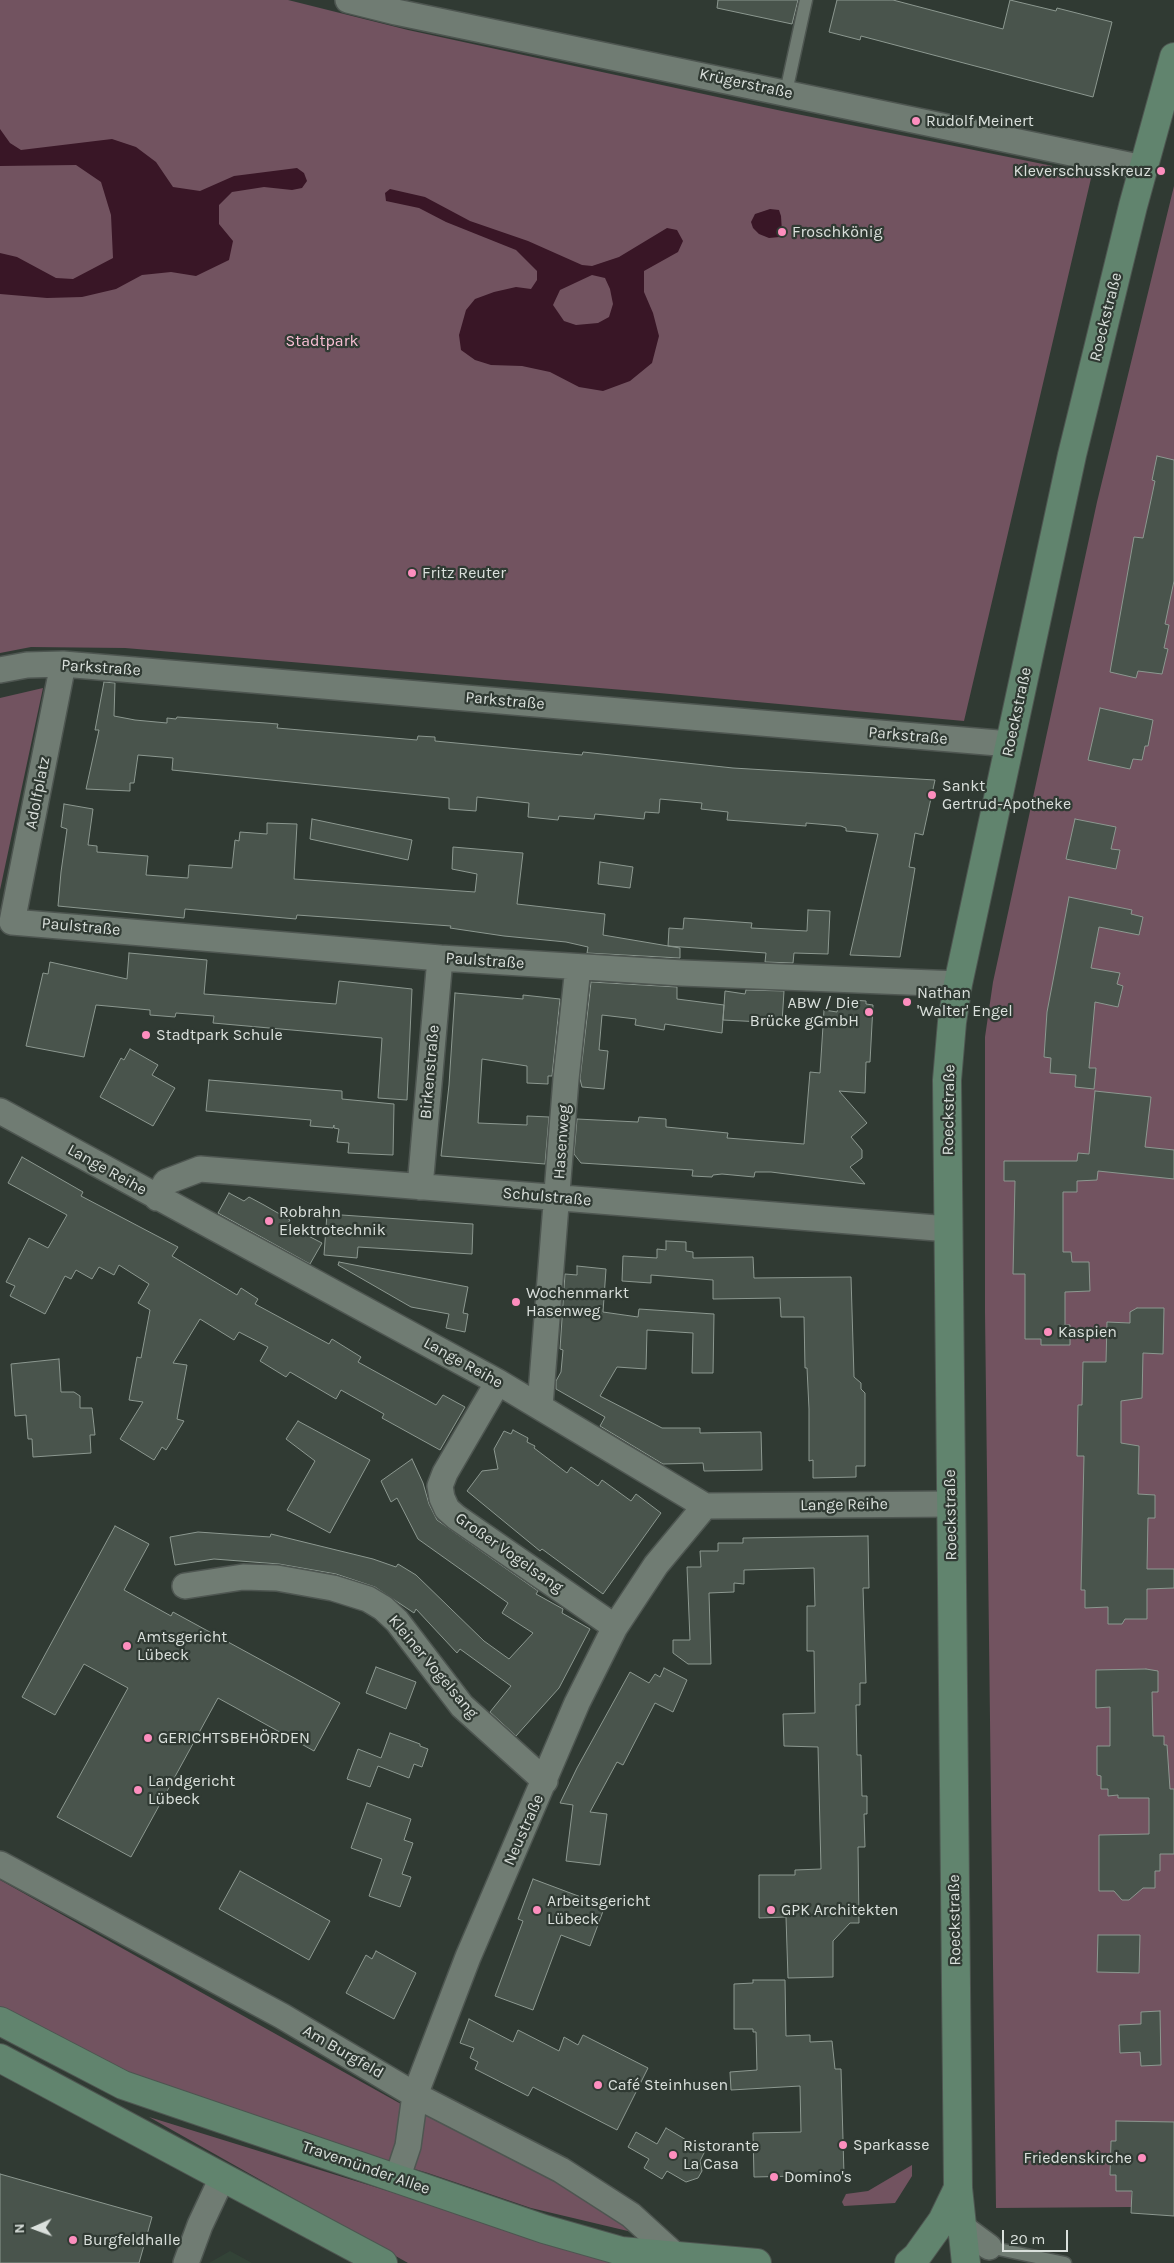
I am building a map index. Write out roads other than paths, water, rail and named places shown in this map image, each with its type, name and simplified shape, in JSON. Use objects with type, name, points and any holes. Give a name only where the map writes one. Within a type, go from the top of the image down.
[{"type":"main road","name":"Roeckstraße","points":[[966,2263],[958,2188],[948,1080],[958,984],[1072,455],[1143,168],[1174,57]]},
{"type":"main road","name":"Travemünder Allee","points":[[0,2021],[123,2085],[544,2229],[621,2251],[750,2263]]},
{"type":"main road","points":[[0,2058],[383,2263]]},
{"type":"main road","name":"Roeckstraße","points":[[908,2263],[917,2256],[942,2221],[958,2188]]},
{"type":"street","name":"Krügerstraße","points":[[348,0],[396,12],[1143,168]]},
{"type":"street","name":"Parkstraße","points":[[0,670],[27,665],[63,664],[1010,744]]},
{"type":"street","name":"Adolfplatz","points":[[12,922],[63,664]]},
{"type":"street","name":"Paulstraße","points":[[12,922],[440,958],[578,967],[958,984]]},
{"type":"street","name":"Birkenstraße","points":[[420,1186],[440,958]]},
{"type":"street","name":"Hasenweg","points":[[540,1406],[566,1079],[578,967]]},
{"type":"street","name":"Lange Reihe","points":[[0,1111],[498,1382],[705,1506],[951,1504]]},
{"type":"street","name":"Schulstraße","points":[[157,1198],[166,1182],[200,1169],[949,1229]]},
{"type":"street","name":"Großer Vogelsang","points":[[498,1382],[445,1473],[440,1486],[445,1504],[456,1517],[615,1627]]},
{"type":"street","name":"Neustraße","points":[[397,2179],[408,2146],[415,2094],[468,1957],[578,1703],[615,1627],[656,1565],[705,1506]]},
{"type":"street","name":"Kleiner Vogelsang","points":[[185,1586],[242,1577],[277,1578],[333,1588],[368,1599],[383,1608],[397,1621],[462,1706],[545,1781]]},
{"type":"street","name":"Am Burgfeld","points":[[0,1864],[282,2016],[415,2094],[561,2170],[631,2215],[676,2256]]},
{"type":"street","points":[[186,2263],[222,2178]]},
{"type":"street","points":[[962,2227],[989,2247]]},
{"type":"lane","points":[[786,92],[806,0]]},
{"type":"lane","points":[[989,2247],[1065,2263]]},
{"type":"place","name":"Rudolf Meinert","points":[[916,121]]},
{"type":"place","name":"Kleverschusskreuz","points":[[1161,171]]},
{"type":"place","name":"Froschkönig","points":[[782,232]]},
{"type":"place","name":"Fritz Reuter","points":[[412,573]]},
{"type":"place","name":"Sankt Gertrud-Apotheke","points":[[932,795]]},
{"type":"place","name":"Nathan 'Walter' Engel","points":[[907,1002]]},
{"type":"place","name":"ABW / Die Brücke gGmbH","points":[[869,1012]]},
{"type":"place","name":"Stadtpark Schule","points":[[146,1035]]},
{"type":"place","name":"Robrahn Elektrotechnik","points":[[269,1221]]},
{"type":"place","name":"Wochenmarkt Hasenweg","points":[[516,1302]]},
{"type":"place","name":"Kaspien","points":[[1048,1332]]},
{"type":"place","name":"Amtsgericht Lübeck","points":[[127,1646]]},
{"type":"place","name":"GERICHTSBEHÖRDEN","points":[[148,1738]]},
{"type":"place","name":"Landgericht Lübeck","points":[[138,1790]]},
{"type":"place","name":"Arbeitsgericht Lübeck","points":[[537,1910]]},
{"type":"place","name":"GPK Architekten","points":[[771,1910]]},
{"type":"place","name":"Café Steinhusen","points":[[598,2085]]},
{"type":"place","name":"Sparkasse","points":[[843,2145]]},
{"type":"place","name":"Ristorante La Casa","points":[[673,2155]]},
{"type":"place","name":"Friedenskirche","points":[[1142,2158]]},
{"type":"place","name":"Domino's","points":[[774,2177]]},
{"type":"place","name":"Burgfeldhalle","points":[[73,2240]]},
{"type":"park label","name":"Stadtpark","points":[[322,341]]}]
